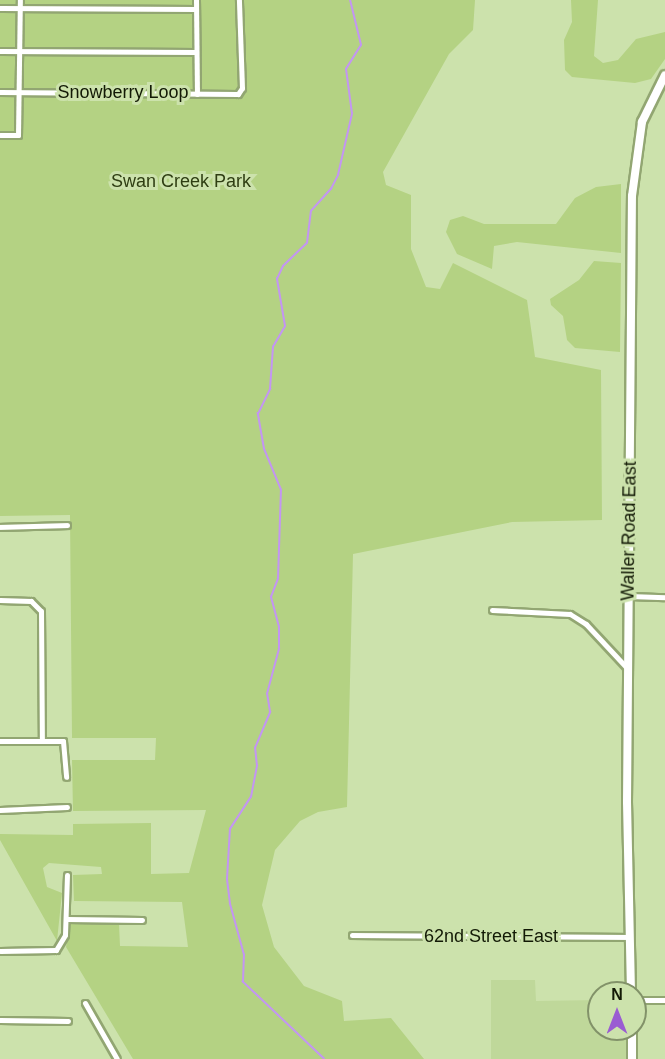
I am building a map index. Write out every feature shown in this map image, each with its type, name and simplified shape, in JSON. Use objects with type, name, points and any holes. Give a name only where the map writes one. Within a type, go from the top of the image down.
[{"type":"street","points":[[0,135],[18,135],[20,0]]},
{"type":"street","name":"Snowberry Loop","points":[[0,92],[197,94],[196,0]]},
{"type":"street","points":[[197,94],[240,92],[239,0]]},
{"type":"street","points":[[0,8],[196,9]]},
{"type":"street","points":[[0,51],[196,52]]},
{"type":"street","name":"Waller Road East","points":[[632,981],[627,668],[633,172],[642,122],[665,75]]},
{"type":"street","points":[[0,526],[67,525]]},
{"type":"street","points":[[629,596],[665,597]]},
{"type":"street","points":[[0,600],[26,600],[39,606],[42,740]]},
{"type":"street","points":[[492,610],[578,617],[627,668]]},
{"type":"street","points":[[0,741],[42,740],[64,744],[66,777]]},
{"type":"street","points":[[0,810],[67,807]]},
{"type":"street","points":[[0,951],[56,950],[65,935],[67,875]]},
{"type":"street","points":[[66,919],[142,920]]},
{"type":"street","name":"62nd Street East","points":[[352,935],[630,937]]},
{"type":"street","points":[[647,1000],[665,1000]]},
{"type":"street","points":[[85,1003],[117,1059]]},
{"type":"street","points":[[0,1020],[68,1020]]},
{"type":"street","points":[[632,1041],[632,1059]]},
{"type":"shaded area","points":[[491,980],[535,980],[536,1001],[587,1000],[587,1041],[632,1041],[632,1059],[491,1059]]},
{"type":"green space","name":"Swan Creek Park","points":[[0,0],[475,0],[473,30],[449,54],[383,172],[386,185],[411,195],[411,249],[426,287],[440,289],[453,263],[527,300],[535,357],[601,370],[602,520],[512,522],[353,554],[347,807],[318,812],[300,821],[275,850],[262,905],[274,947],[304,986],[342,1001],[344,1021],[391,1018],[424,1059],[133,1059],[66,947],[70,924],[119,924],[120,946],[188,947],[182,902],[74,901],[73,875],[102,874],[101,867],[49,863],[43,868],[47,887],[62,893],[57,941],[0,840],[0,834],[73,835],[73,824],[151,823],[151,874],[189,873],[206,810],[73,811],[72,760],[155,760],[156,738],[72,738],[70,515],[0,516]]},
{"type":"green space","points":[[571,0],[598,0],[594,56],[603,63],[618,60],[636,39],[665,32],[665,59],[651,79],[635,83],[572,77],[565,70],[564,40],[572,22]]},
{"type":"green space","points":[[621,184],[621,253],[517,242],[494,246],[492,269],[457,254],[446,232],[450,220],[463,216],[484,224],[556,224],[575,198],[596,187]]},
{"type":"green space","points":[[594,261],[621,263],[620,352],[575,348],[567,340],[563,316],[551,305],[550,299],[579,280]]},
{"type":"waterway","points":[[324,1059],[243,982],[244,955],[230,904],[227,879],[230,829],[251,797],[257,766],[255,748],[270,712],[267,694],[279,649],[279,627],[271,597],[278,579],[281,490],[264,449],[258,414],[270,389],[273,347],[285,326],[277,279],[283,266],[307,243],[311,211],[331,189],[338,175],[352,114],[346,69],[361,45],[350,0]]}]
